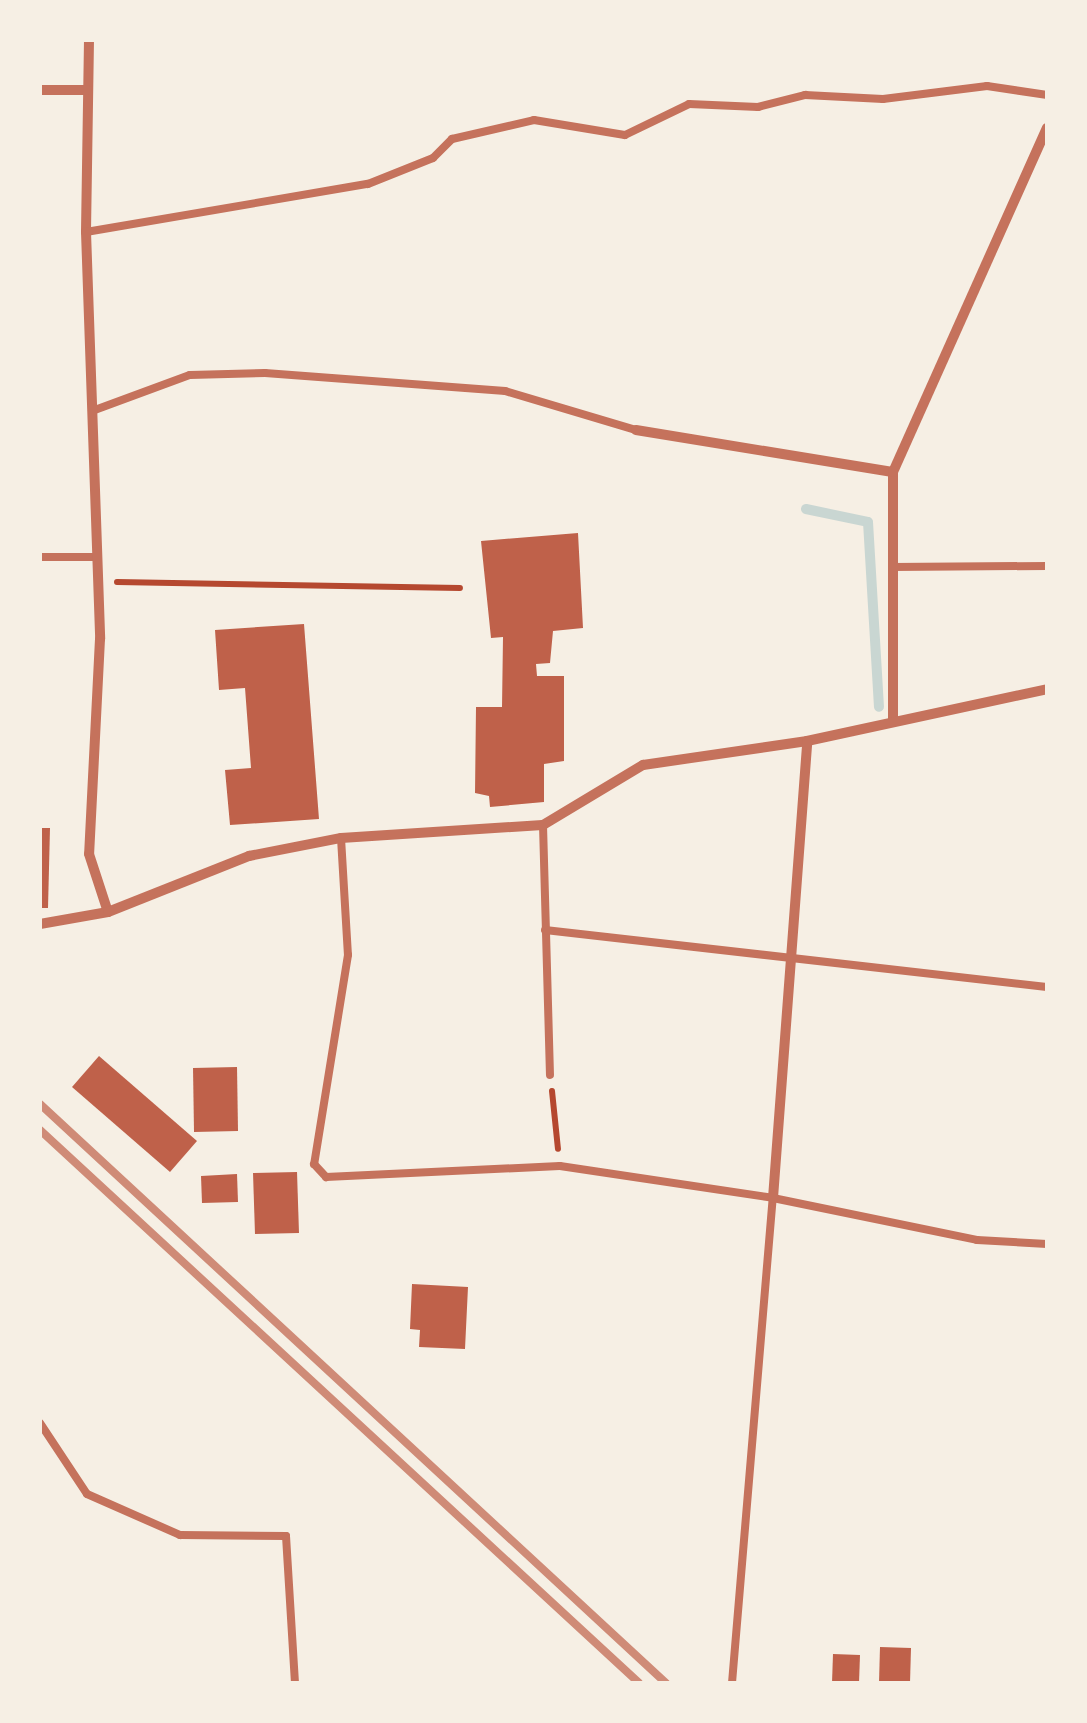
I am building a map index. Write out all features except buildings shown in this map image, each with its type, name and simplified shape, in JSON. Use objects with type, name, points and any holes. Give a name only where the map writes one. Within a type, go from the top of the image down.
[{"type":"street","points":[[89,40],[86,232],[94,557],[100,639],[89,854],[108,912]]},
{"type":"street","points":[[40,90],[87,90]]},
{"type":"street","points":[[893,719],[893,472],[1047,128]]},
{"type":"street","points":[[636,430],[893,472]]},
{"type":"street","points":[[40,924],[108,912],[249,856],[341,838],[544,825],[643,765],[807,741],[893,719],[1047,689]]},
{"type":"street","points":[[773,1198],[807,741]]},
{"type":"lane","points":[[86,232],[368,184],[433,158],[452,139],[534,120],[625,135],[689,104],[758,108],[805,95],[882,99],[987,86],[1047,95]]},
{"type":"lane","points":[[92,411],[190,375],[265,372],[505,391],[636,430]]},
{"type":"lane","points":[[40,557],[94,557]]},
{"type":"lane","points":[[890,567],[1047,566]]},
{"type":"lane","points":[[544,825],[550,1075]]},
{"type":"lane","points":[[341,838],[348,956],[314,1164],[326,1176],[560,1166],[773,1198],[976,1240],[1047,1244]]},
{"type":"lane","points":[[545,930],[789,961],[1047,986]]},
{"type":"lane","points":[[732,1683],[773,1198]]},
{"type":"lane","points":[[40,1423],[87,1494],[180,1535],[286,1536],[295,1683]]},
{"type":"path","points":[[96,582],[460,588]]},
{"type":"path","points":[[550,1075],[560,1166]]},
{"type":"waterway","points":[[806,509],[868,522],[879,707]]},
{"type":"railway","points":[[40,1104],[666,1683]]},
{"type":"railway","points":[[40,1130],[639,1683]]}]
